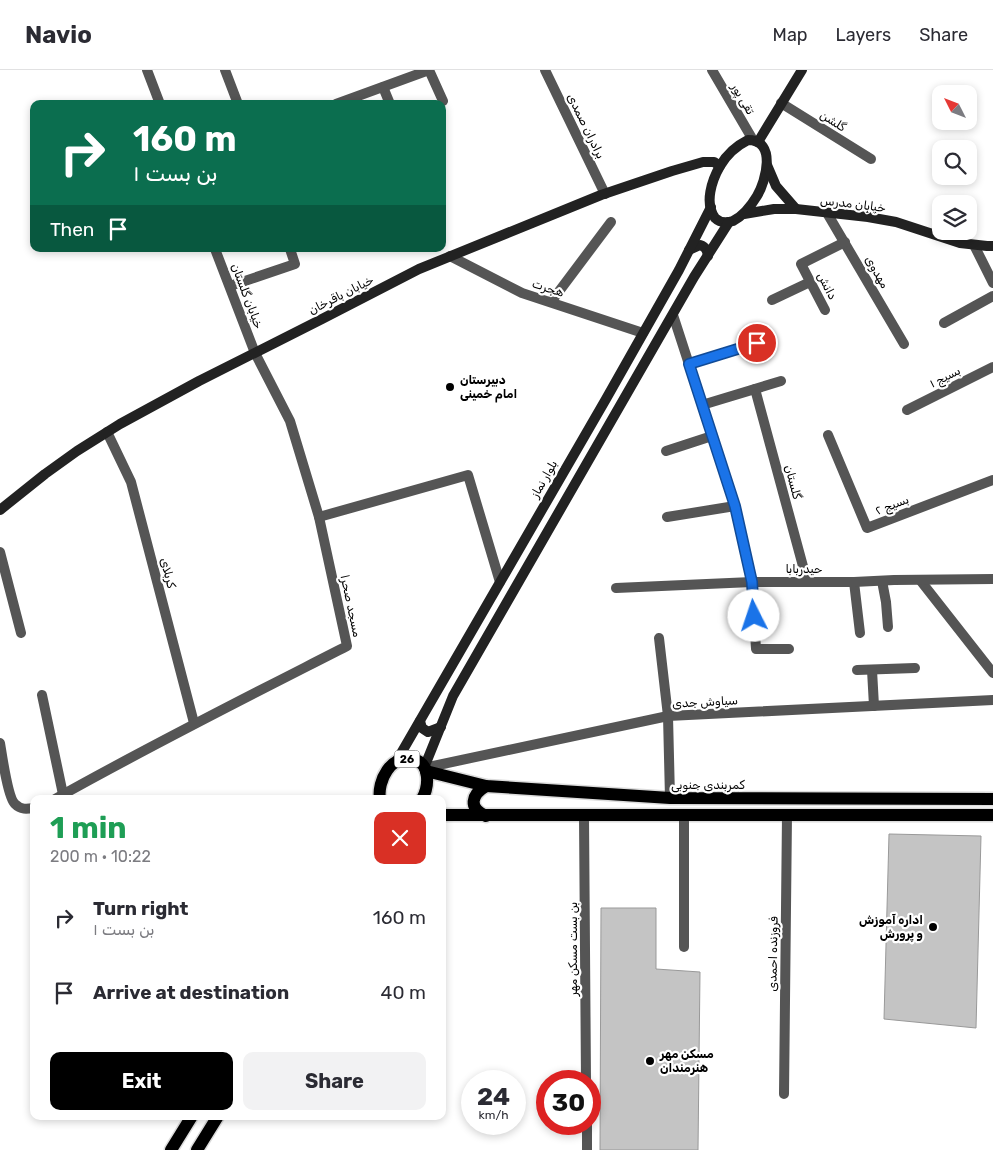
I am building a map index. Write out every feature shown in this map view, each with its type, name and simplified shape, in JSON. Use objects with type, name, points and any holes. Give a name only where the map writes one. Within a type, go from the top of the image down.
[{"type":"main road","points":[[711,207],[717,220],[722,223],[729,222],[744,214],[757,196],[762,186],[767,165],[764,148],[755,141],[800,72]]},
{"type":"main road","name":"26","points":[[711,207],[712,188],[720,166],[733,149],[748,140],[755,141]]},
{"type":"main road","name":"خیابان باقرخان","points":[[0,510],[45,474],[107,432],[193,384],[418,269],[605,194],[672,171],[703,162],[714,162],[720,166]]},
{"type":"main road","points":[[767,165],[776,186],[796,210]]},
{"type":"main road","name":"بلوار نماز","points":[[396,762],[643,333],[711,207]]},
{"type":"main road","name":"خیابان مدرس","points":[[744,214],[774,209],[868,217],[896,222],[960,243],[993,246]]},
{"type":"main road","name":"26","points":[[425,770],[453,696],[672,315],[729,222]]},
{"type":"main road","points":[[689,250],[700,244],[706,248],[708,256]]},
{"type":"main road","points":[[420,721],[422,728],[428,732],[442,727]]},
{"type":"main road","name":"26","points":[[380,793],[383,777],[389,768],[396,762],[404,759],[413,759],[420,762],[425,770],[427,787],[424,795]]},
{"type":"main road","name":"کمربندی جنوبی","points":[[425,770],[486,786],[670,798],[993,799]]},
{"type":"main road","points":[[486,786],[478,791],[474,798],[474,806],[478,812],[486,816]]},
{"type":"main road","points":[[940,799],[941,815]]},
{"type":"main road","points":[[446,815],[993,815]]},
{"type":"main road","points":[[173,1150],[190,1120]]},
{"type":"main road","points":[[198,1149],[216,1120]]},
{"type":"street","points":[[147,70],[158,100]]},
{"type":"street","points":[[225,70],[236,100]]},
{"type":"street","points":[[349,100],[429,70],[443,100]]},
{"type":"street","name":"برادران صمدی","points":[[545,70],[605,194]]},
{"type":"street","name":"تقی پور","points":[[712,70],[755,141]]},
{"type":"street","points":[[383,86],[388,100]]},
{"type":"street","name":"گلشن","points":[[781,103],[871,159]]},
{"type":"street","name":"مهدوی","points":[[828,213],[904,344]]},
{"type":"street","points":[[551,302],[611,222]]},
{"type":"street","name":"دانش","points":[[825,310],[801,264],[845,242]]},
{"type":"street","points":[[974,245],[993,283]]},
{"type":"street","name":"خیابان گلستان","points":[[216,252],[255,353],[290,421],[318,517]]},
{"type":"street","points":[[230,286],[295,264],[291,252]]},
{"type":"street","name":"هجرت","points":[[450,256],[522,293],[643,333]]},
{"type":"street","points":[[772,300],[810,282]]},
{"type":"street","points":[[944,323],[993,296]]},
{"type":"street","points":[[672,315],[735,506],[752,582],[756,649],[789,649]]},
{"type":"street","points":[[689,364],[757,343]]},
{"type":"street","name":"بسیج ۱","points":[[907,410],[993,367]]},
{"type":"street","points":[[702,406],[781,381]]},
{"type":"street","name":"گلستان","points":[[756,389],[807,581]]},
{"type":"street","name":"کربلای","points":[[107,432],[131,482],[194,724]]},
{"type":"street","name":"بسیج ۲","points":[[828,435],[867,528],[993,480]]},
{"type":"street","points":[[666,451],[712,436]]},
{"type":"street","points":[[318,517],[468,475],[500,582]]},
{"type":"street","points":[[667,517],[735,506]]},
{"type":"street","name":"مسجد صحرا","points":[[63,795],[131,756],[347,646],[318,517]]},
{"type":"street","points":[[0,552],[21,633]]},
{"type":"street","name":"حیدربابا","points":[[616,588],[752,582],[993,579]]},
{"type":"street","points":[[920,580],[993,673]]},
{"type":"street","points":[[882,581],[888,627]]},
{"type":"street","points":[[854,582],[860,632]]},
{"type":"street","points":[[659,638],[668,716],[670,798]]},
{"type":"street","points":[[857,670],[915,668]]},
{"type":"street","points":[[872,670],[874,706]]},
{"type":"street","points":[[42,695],[60,795]]},
{"type":"street","name":"سیاوش جدی","points":[[425,770],[668,716],[993,700]]},
{"type":"street","points":[[0,743],[14,804],[22,809],[30,808]]},
{"type":"street","name":"فروزنده احمدی","points":[[784,1094],[787,815]]},
{"type":"street","name":"بن بست مسکن مهر","points":[[584,816],[586,1070]]},
{"type":"street","points":[[684,816],[684,948]]},
{"type":"street","points":[[587,1135],[587,1150]]},
{"type":"building","name":"اداره آموزش و پرورش","points":[[889,834],[981,836],[976,1028],[884,1019]]},
{"type":"building","name":"مسکن مهر هنرمندان","points":[[601,908],[656,908],[656,969],[700,972],[698,1150],[600,1150]]},
{"type":"place","name":"دبیرستان امام خمینی","points":[[450,387]]},
{"type":"place","name":"اداره آموزش و پرورش","points":[[933,927]]},
{"type":"place","name":"مسکن مهر هنرمندان","points":[[650,1061]]},
{"type":"route","points":[[754,616],[752,582],[735,506],[689,364],[757,343]]}]
